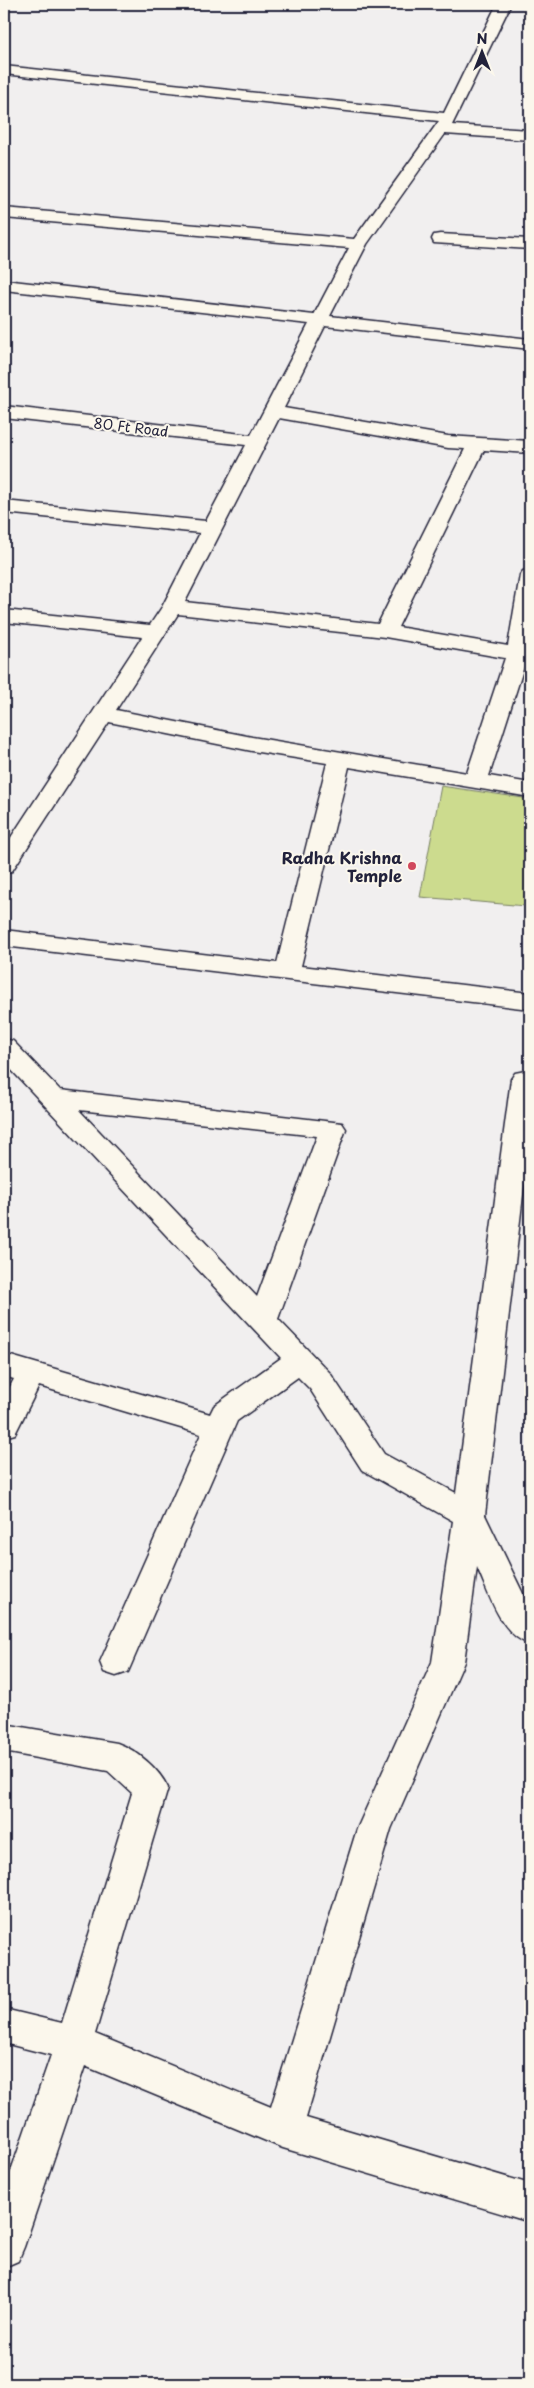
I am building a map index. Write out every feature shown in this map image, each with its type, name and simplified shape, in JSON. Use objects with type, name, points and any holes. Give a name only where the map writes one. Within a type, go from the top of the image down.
[{"type":"street","points":[[5,863],[172,607],[359,244],[445,123],[504,4]]},
{"type":"street","points":[[4,70],[530,135]]},
{"type":"street","points":[[4,213],[359,244]]},
{"type":"street","points":[[440,239],[530,244]]},
{"type":"street","points":[[4,285],[530,344]]},
{"type":"street","name":"80 Ft Road","points":[[4,412],[258,441]]},
{"type":"street","points":[[274,412],[448,442],[530,447]]},
{"type":"street","points":[[385,631],[477,444]]},
{"type":"street","points":[[4,507],[214,528]]},
{"type":"street","points":[[476,780],[516,654],[530,575]]},
{"type":"street","points":[[172,607],[385,631],[516,654]]},
{"type":"street","points":[[4,616],[157,632]]},
{"type":"street","points":[[103,714],[252,744],[530,790]]},
{"type":"street","points":[[287,971],[340,758]]},
{"type":"street","points":[[4,938],[530,1001]]},
{"type":"street","points":[[4,1047],[320,1381],[373,1462],[469,1514],[525,1620]]},
{"type":"street","points":[[284,2130],[374,1829],[448,1662],[469,1514],[524,1079],[530,1079]]},
{"type":"street","points":[[52,1098],[333,1129],[263,1321]]},
{"type":"street","points":[[116,1662],[225,1414],[300,1360]]},
{"type":"street","points":[[4,1365],[219,1428]]},
{"type":"street","points":[[4,1426],[32,1372]]},
{"type":"street","points":[[4,1738],[116,1758],[151,1788],[74,2044],[4,2247]]},
{"type":"street","points":[[4,2026],[74,2044],[284,2130],[530,2203]]},
{"type":"green space","points":[[441,786],[530,799],[530,871],[526,906],[420,897]]},
{"type":"place","name":"Radha Krishna Temple","points":[[412,866]]}]
